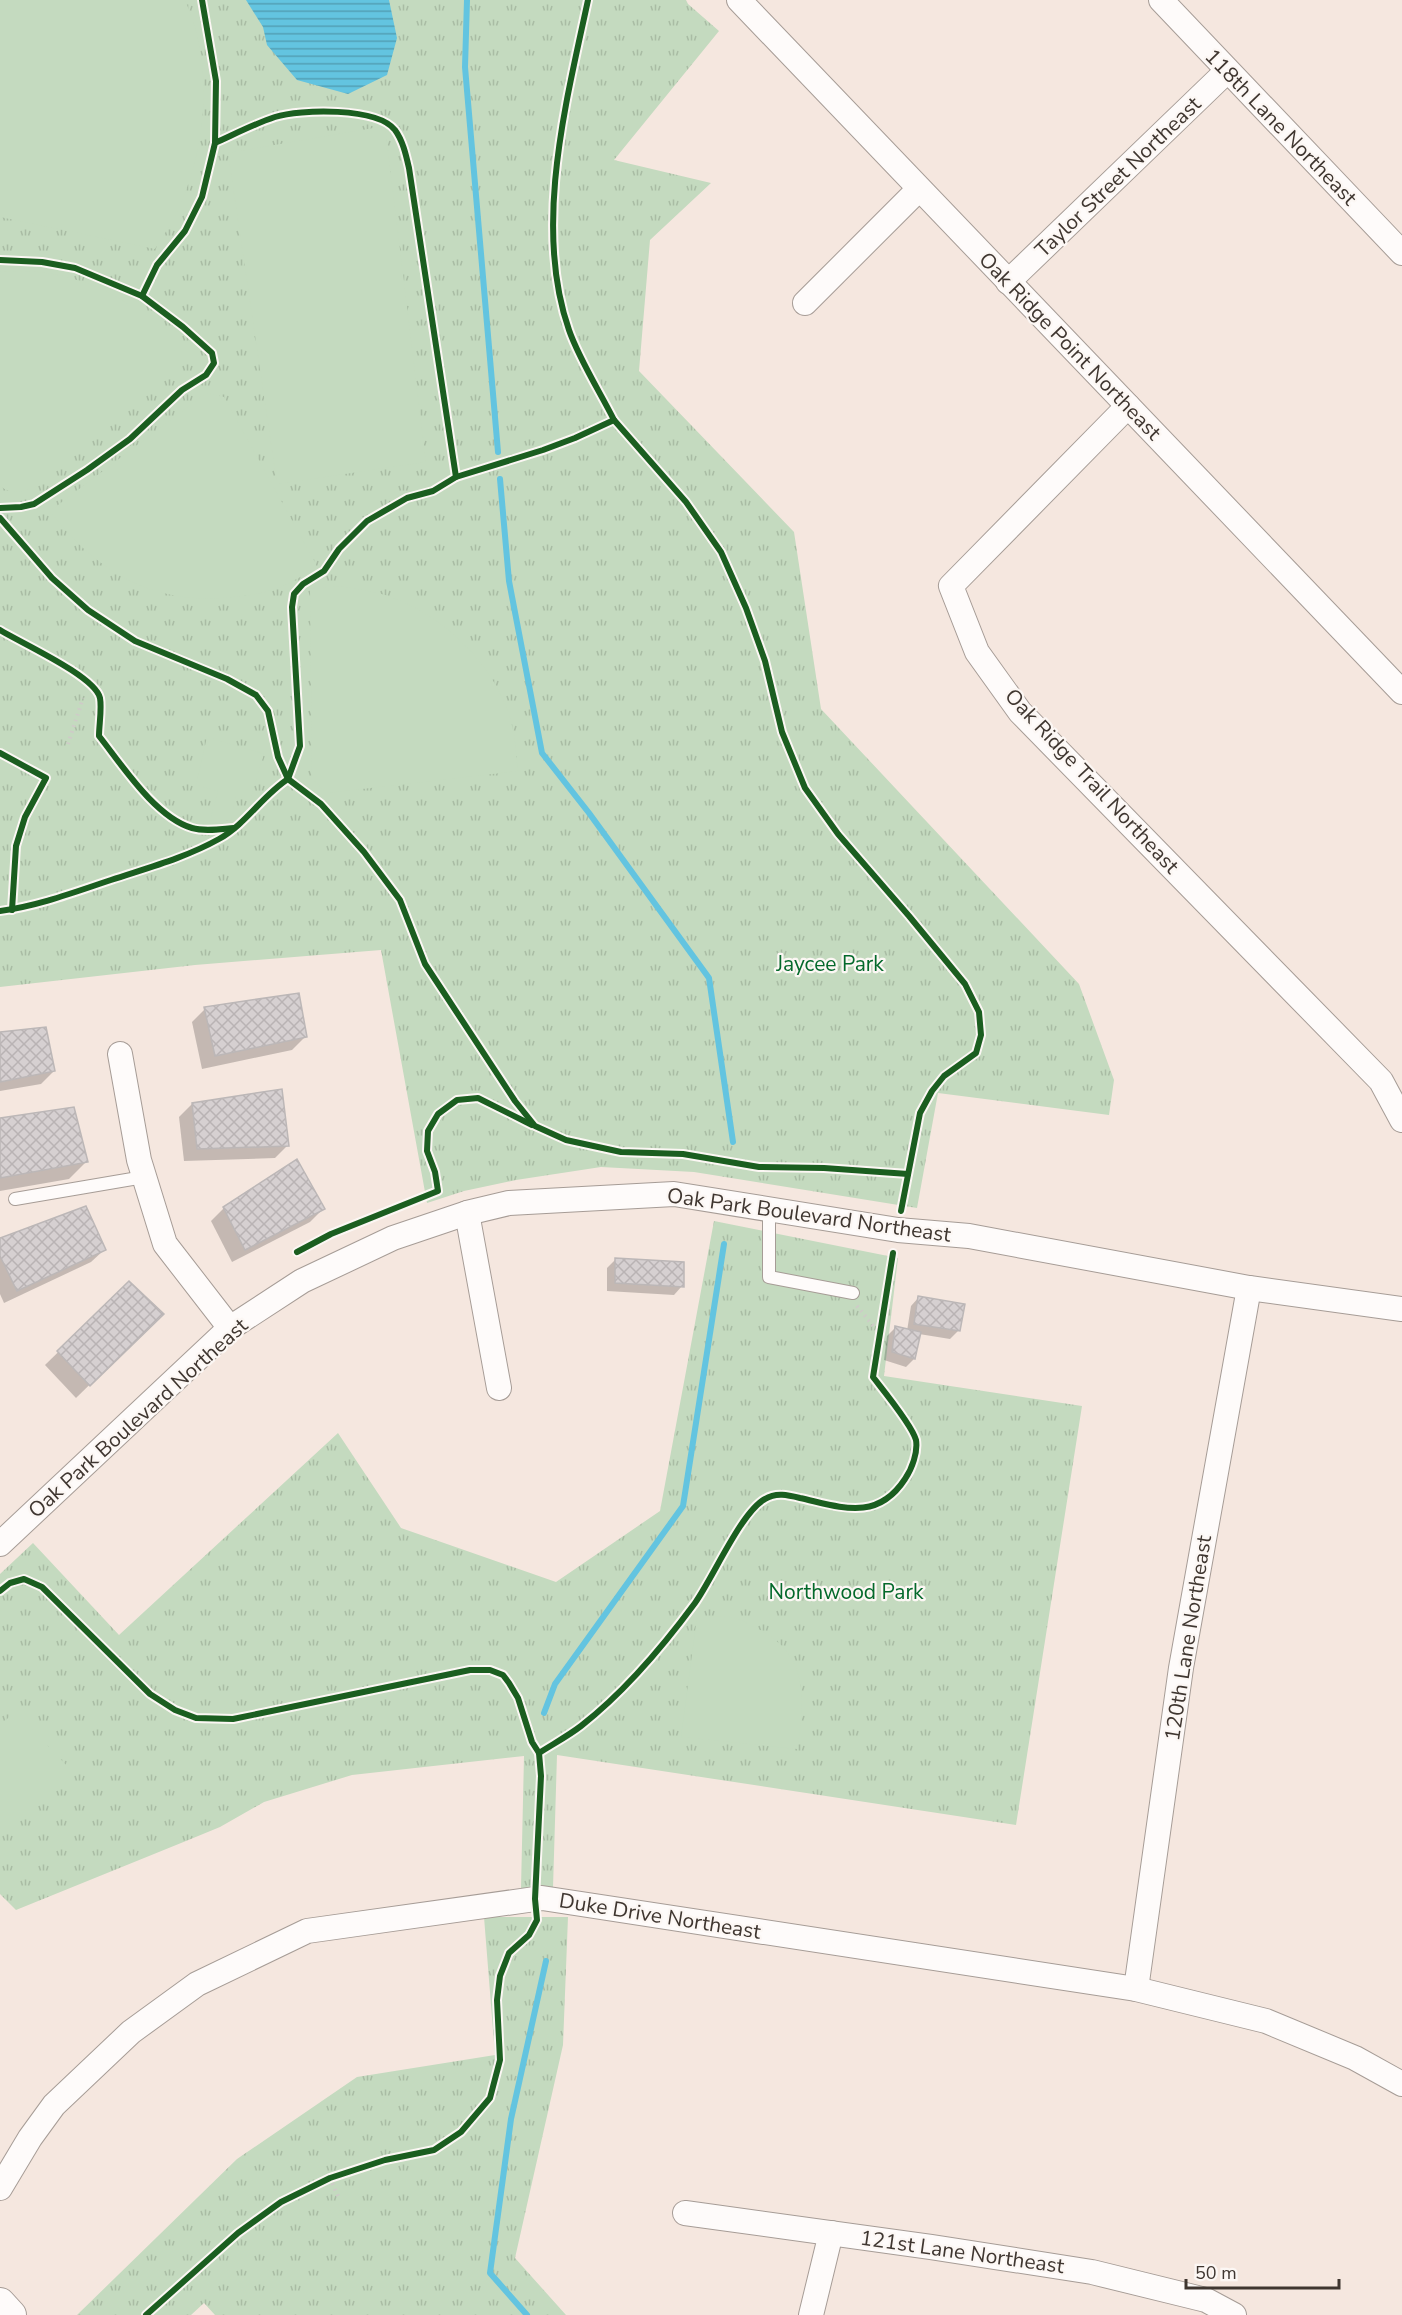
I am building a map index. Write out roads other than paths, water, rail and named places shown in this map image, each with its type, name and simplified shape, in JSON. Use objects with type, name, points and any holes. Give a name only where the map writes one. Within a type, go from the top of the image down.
[{"type":"street","name":"Oak Ridge Point Northeast","points":[[739,0],[1402,692]]},
{"type":"street","name":"118th Lane Northeast","points":[[1161,0],[1402,253]]},
{"type":"street","name":"Taylor Street Northeast","points":[[1008,282],[1227,71]]},
{"type":"street","points":[[805,303],[919,189]]},
{"type":"street","name":"Oak Ridge Trail Northeast","points":[[1128,406],[951,586],[977,652],[1020,712],[1381,1081],[1402,1120]]},
{"type":"street","points":[[120,1054],[139,1160],[165,1244],[230,1328]]},
{"type":"street","name":"Oak Park Boulevard Northeast","points":[[0,1544],[230,1328],[311,1277],[393,1238],[467,1213],[509,1203],[674,1194],[898,1230],[969,1236],[1249,1288],[1402,1309]]},
{"type":"street","points":[[467,1213],[499,1388]]},
{"type":"street","name":"120th Lane Northeast","points":[[1136,1989],[1182,1668],[1249,1288]]},
{"type":"street","name":"Duke Drive Northeast","points":[[0,2188],[30,2138],[54,2105],[131,2032],[197,1984],[307,1931],[542,1898],[1136,1989],[1266,2021],[1356,2058],[1402,2084]]},
{"type":"street","name":"121st Lane Northeast","points":[[685,2213],[1092,2271],[1206,2300],[1234,2315]]},
{"type":"street","points":[[811,2315],[831,2233]]},
{"type":"street","points":[[0,2303],[11,2315]]},
{"type":"lane","points":[[15,1200],[144,1177]]},
{"type":"lane","points":[[769,1210],[769,1276],[853,1293]]},
{"type":"water","points":[[246,0],[389,0],[397,38],[387,75],[348,94],[297,80],[267,45],[263,27]]},
{"type":"waterway","points":[[467,0],[465,67],[498,452]]},
{"type":"waterway","points":[[500,479],[509,581],[542,753],[589,813],[709,978],[733,1142]]},
{"type":"waterway","points":[[544,1713],[555,1684],[683,1506],[724,1244]]},
{"type":"waterway","points":[[527,2315],[490,2273],[511,2119],[546,1961]]},
{"type":"park label","name":"Jaycee Park","points":[[830,964]]},
{"type":"park label","name":"Northwood Park","points":[[846,1592]]}]
